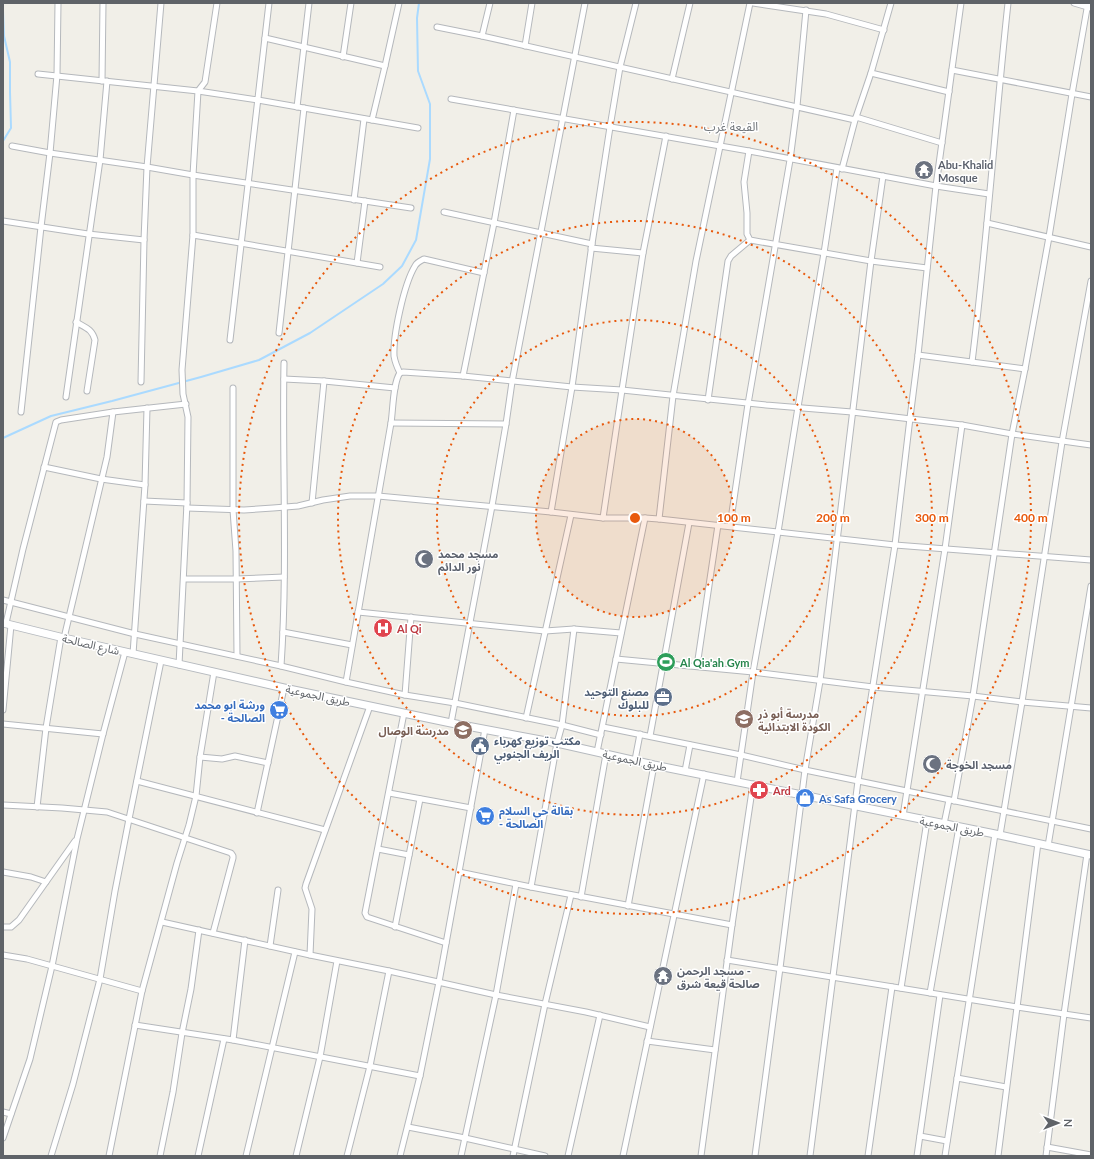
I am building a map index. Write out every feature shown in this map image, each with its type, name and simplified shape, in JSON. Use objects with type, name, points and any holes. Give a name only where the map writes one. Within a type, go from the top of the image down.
[{"type":"main road","name":"شارع الصالحة","points":[[7,624],[161,661],[180,664]]},
{"type":"main road","name":"طريق الجموعية","points":[[180,664],[284,688],[451,723],[557,743],[736,782],[752,784],[1089,854]]},
{"type":"street","points":[[21,412],[57,76],[58,3]]},
{"type":"street","points":[[66,397],[88,234],[100,160],[105,81],[104,3]]},
{"type":"street","points":[[141,382],[144,240],[148,167],[161,3]]},
{"type":"street","points":[[180,664],[187,506],[188,417],[183,394],[182,370],[193,235],[193,175],[198,91],[205,82],[217,3]]},
{"type":"street","points":[[230,340],[269,3]]},
{"type":"street","points":[[297,107],[309,3]]},
{"type":"street","points":[[343,57],[351,3]]},
{"type":"street","points":[[372,120],[398,3]]},
{"type":"street","points":[[482,36],[490,3]]},
{"type":"street","points":[[525,46],[532,3]]},
{"type":"street","points":[[451,723],[492,506],[512,382],[585,3]]},
{"type":"street","points":[[551,512],[572,387],[591,246],[620,67],[636,3]]},
{"type":"street","points":[[672,79],[690,3]]},
{"type":"street","points":[[659,519],[673,396],[696,261],[731,92],[752,3],[838,16],[884,30]]},
{"type":"street","points":[[736,782],[752,672],[778,532],[824,253],[840,169],[871,73],[891,3]]},
{"type":"street","points":[[810,1156],[858,781],[895,545],[918,355],[936,186],[961,3]]},
{"type":"street","points":[[972,362],[979,306],[1008,3]]},
{"type":"street","points":[[944,824],[952,800],[973,696],[1012,434],[1049,237],[1072,94],[1089,6],[1074,3]]},
{"type":"street","points":[[730,526],[748,404],[790,160],[797,106],[806,10]]},
{"type":"street","points":[[437,27],[856,119],[942,143]]},
{"type":"street","points":[[265,38],[385,66]]},
{"type":"street","points":[[952,70],[1091,97]]},
{"type":"street","points":[[871,73],[949,92]]},
{"type":"street","points":[[38,74],[198,91],[418,128]]},
{"type":"street","points":[[451,99],[750,151],[790,160],[936,186],[989,194]]},
{"type":"street","points":[[279,333],[304,108]]},
{"type":"street","points":[[463,376],[494,223],[514,110]]},
{"type":"street","points":[[354,200],[364,118]]},
{"type":"street","points":[[603,518],[643,253],[666,136]]},
{"type":"street","points":[[12,146],[248,184],[411,208]]},
{"type":"street","points":[[750,151],[744,182],[747,213],[747,234],[750,240]]},
{"type":"street","points":[[755,1156],[805,770],[820,681],[882,176]]},
{"type":"street","points":[[357,263],[364,201]]},
{"type":"street","points":[[444,212],[541,233],[591,246],[643,253]]},
{"type":"street","points":[[3,221],[88,234],[144,240]]},
{"type":"street","points":[[987,223],[1091,247]]},
{"type":"street","points":[[193,235],[380,267]]},
{"type":"street","points":[[750,240],[871,261],[927,268]]},
{"type":"street","points":[[708,400],[728,261],[731,256],[750,240]]},
{"type":"street","points":[[346,682],[391,424],[395,388],[400,373],[394,357],[397,328],[405,290],[414,266],[424,259],[484,272]]},
{"type":"street","points":[[945,1156],[968,999],[997,834],[1004,812],[1062,442],[1091,281]]},
{"type":"street","points":[[76,322],[89,329],[93,333],[95,340],[87,391]]},
{"type":"street","points":[[918,355],[1025,370]]},
{"type":"street","points":[[281,666],[284,577],[284,363]]},
{"type":"street","points":[[400,373],[463,376],[512,382],[622,390],[748,404],[798,407],[910,418],[1062,442],[1091,445]]},
{"type":"street","points":[[284,379],[324,381],[395,388]]},
{"type":"street","points":[[312,503],[324,381]]},
{"type":"street","points":[[232,388],[233,510],[236,551],[237,656]]},
{"type":"street","points":[[3,710],[7,624],[11,602],[56,422],[113,412],[186,404]]},
{"type":"street","points":[[133,654],[145,485],[147,408]]},
{"type":"street","points":[[37,806],[46,728],[62,638],[109,444],[113,412]]},
{"type":"street","points":[[391,424],[506,424]]},
{"type":"street","points":[[904,816],[945,549],[962,425]]},
{"type":"street","points":[[44,468],[145,485]]},
{"type":"street","points":[[144,501],[233,510],[284,507],[350,496],[378,496],[603,518],[659,519],[895,545],[1091,560]]},
{"type":"street","points":[[526,718],[571,514]]},
{"type":"street","points":[[597,752],[645,518]]},
{"type":"street","points":[[650,736],[689,523]]},
{"type":"street","points":[[697,666],[718,525]]},
{"type":"street","points":[[184,578],[236,579],[284,577]]},
{"type":"street","points":[[1048,846],[1091,586]]},
{"type":"street","points":[[3,600],[135,634],[181,643],[346,682],[405,695],[455,703],[562,725],[601,735]]},
{"type":"street","points":[[358,612],[545,631],[574,629],[621,633]]},
{"type":"street","points":[[405,695],[411,617]]},
{"type":"street","points":[[531,887],[557,743],[562,725],[574,629]]},
{"type":"street","points":[[283,632],[352,645]]},
{"type":"street","points":[[3,1138],[30,1059],[52,966],[77,839],[125,652]]},
{"type":"street","points":[[616,659],[697,666],[873,687],[1091,708]]},
{"type":"street","points":[[51,1156],[73,1084],[100,979],[115,891],[161,661]]},
{"type":"street","points":[[109,1156],[142,991],[196,796],[200,757],[214,672]]},
{"type":"street","points":[[257,813],[284,688]]},
{"type":"street","points":[[310,955],[312,909],[305,888],[370,706]]},
{"type":"street","points":[[404,713],[365,913],[367,917],[446,943]]},
{"type":"street","points":[[3,724],[103,734]]},
{"type":"street","points":[[603,727],[1091,829]]},
{"type":"street","points":[[400,1156],[420,1076],[439,982],[485,729]]},
{"type":"street","points":[[635,760],[640,734]]},
{"type":"street","points":[[685,771],[690,745]]},
{"type":"street","points":[[581,897],[606,754]]},
{"type":"street","points":[[200,757],[222,759],[235,756],[268,762]]},
{"type":"street","points":[[628,906],[654,764]]},
{"type":"street","points":[[624,1156],[704,774]]},
{"type":"street","points":[[137,781],[325,830]]},
{"type":"street","points":[[701,1156],[752,784]]},
{"type":"street","points":[[389,793],[471,808]]},
{"type":"street","points":[[396,927],[420,799]]},
{"type":"street","points":[[3,805],[37,806],[108,812],[228,852],[233,856],[213,933]]},
{"type":"street","points":[[901,988],[927,821]]},
{"type":"street","points":[[930,993],[958,827]]},
{"type":"street","points":[[3,927],[11,927],[19,920],[77,839]]},
{"type":"street","points":[[998,1156],[1038,843]]},
{"type":"street","points":[[378,849],[409,855]]},
{"type":"street","points":[[1046,1156],[1064,1014],[1089,854]]},
{"type":"street","points":[[3,872],[31,877],[46,882]]},
{"type":"street","points":[[459,872],[581,897],[732,925]]},
{"type":"street","points":[[462,1156],[496,995],[516,884]]},
{"type":"street","points":[[270,946],[278,890]]},
{"type":"street","points":[[513,1156],[545,1004],[571,895]]},
{"type":"street","points":[[162,922],[295,952],[496,995],[600,1015],[650,1027]]},
{"type":"street","points":[[160,1156],[170,1109],[182,1033],[191,989],[199,930]]},
{"type":"street","points":[[233,1040],[245,940]]},
{"type":"street","points":[[246,1156],[295,952]]},
{"type":"street","points":[[3,955],[27,959],[142,991]]},
{"type":"street","points":[[727,960],[1091,1018]]},
{"type":"street","points":[[296,1156],[320,1057],[337,961]]},
{"type":"street","points":[[347,1156],[370,1066],[389,971]]},
{"type":"street","points":[[868,1156],[892,987]]},
{"type":"street","points":[[917,1156],[940,995]]},
{"type":"street","points":[[568,1156],[600,1015]]},
{"type":"street","points":[[135,1025],[224,1038],[420,1076]]},
{"type":"street","points":[[198,1156],[224,1038]]},
{"type":"street","points":[[647,1041],[715,1050]]},
{"type":"street","points":[[957,1078],[1006,1087]]},
{"type":"street","points":[[3,1112],[11,1114]]},
{"type":"street","points":[[408,1127],[515,1148],[545,1156]]},
{"type":"street","points":[[920,1136],[947,1141]]},
{"type":"street","points":[[1047,1147],[1091,1155]]},
{"type":"waterway","points":[[3,438],[51,416],[112,401],[259,360],[310,333],[383,284],[402,266],[416,240],[430,159],[430,104],[418,71],[417,18],[419,3]]},
{"type":"waterway","points":[[3,11],[4,36],[10,62],[11,128],[3,141]]},
{"type":"place","name":"Abu-Khalid Mosque","points":[[924,170]]},
{"type":"place","name":"مسجد محمد نور الدائم","points":[[424,559]]},
{"type":"place","name":"Al Qi","points":[[383,628]]},
{"type":"place","name":"Al Qia'ah Gym","points":[[666,662]]},
{"type":"place","name":"مصنع التوحيد للبلوك","points":[[663,697]]},
{"type":"place","name":"ورشة ابو محمد - الصالحة","points":[[279,710]]},
{"type":"place","name":"مدرسة أبو ذر الكودة الابتدائية","points":[[744,719]]},
{"type":"place","name":"مدرسة الوصال","points":[[463,730]]},
{"type":"place","name":"مكتب توزيع كهرباء الريف الجنوبي","points":[[480,746]]},
{"type":"place","name":"مسجد الخوجة","points":[[932,764]]},
{"type":"place","name":"Ard","points":[[759,790]]},
{"type":"place","name":"As Safa Grocery","points":[[805,798]]},
{"type":"place","name":"بقالة حي السلام - الصالحة","points":[[485,816]]},
{"type":"place","name":"مسجد الرحمن - صالحة قيعة شرق","points":[[663,976]]},
{"type":"district","name":"القيعة غرب","points":[[731,126]]}]
